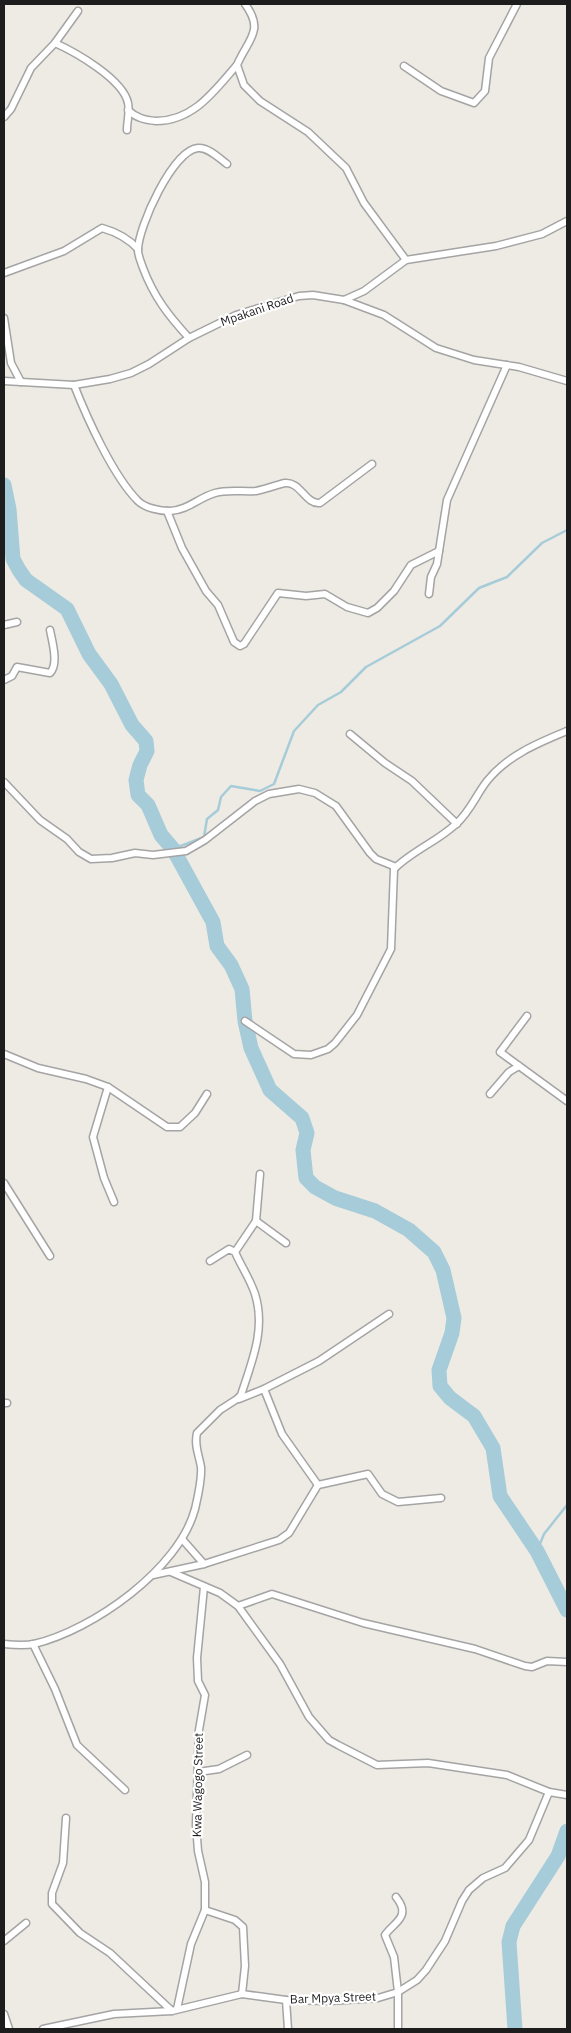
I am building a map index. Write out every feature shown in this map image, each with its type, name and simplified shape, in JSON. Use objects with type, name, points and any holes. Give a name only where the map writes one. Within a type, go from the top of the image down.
[{"type":"street","points":[[128,110],[134,116],[162,121],[189,114],[207,99],[237,65],[255,33],[256,25],[252,13],[245,4]]},
{"type":"street","points":[[404,66],[441,92],[474,103],[485,91],[489,58],[517,4]]},
{"type":"street","points":[[4,117],[11,109],[31,68],[54,43],[78,11]]},
{"type":"street","points":[[54,43],[88,60],[120,88],[128,103],[127,130]]},
{"type":"street","points":[[237,65],[244,85],[260,101],[308,132],[346,168],[364,203],[406,260]]},
{"type":"street","points":[[138,250],[142,232],[162,186],[182,156],[199,147],[207,149],[227,164]]},
{"type":"street","points":[[344,300],[364,291],[406,260],[496,246],[542,234],[567,221]]},
{"type":"street","points":[[4,273],[64,251],[102,228],[126,238],[138,250],[152,292],[189,338]]},
{"type":"street","name":"Mpakani Road","points":[[4,381],[74,385],[110,379],[131,373],[189,338],[236,315],[299,296],[313,295],[344,300],[384,316],[436,348],[474,360],[507,365],[567,381]]},
{"type":"street","points":[[4,318],[11,363],[21,382]]},
{"type":"street","points":[[428,594],[439,552],[447,500],[476,431],[494,399],[507,365]]},
{"type":"street","points":[[74,385],[107,453],[131,493],[138,502],[145,506],[167,511],[185,509],[213,493],[257,490],[287,483],[295,486],[312,502],[320,503],[372,464]]},
{"type":"street","points":[[167,511],[182,548],[206,591],[218,605],[234,642],[240,646],[244,644],[278,593],[306,596],[325,594],[347,607],[368,613],[377,608],[394,591],[410,566],[439,552]]},
{"type":"street","points":[[4,625],[17,622]]},
{"type":"street","points":[[4,680],[12,676],[17,667],[50,673],[52,671],[55,665],[50,630]]},
{"type":"street","points":[[244,1021],[294,1054],[315,1054],[328,1049],[341,1038],[356,1015],[391,948],[392,874],[396,867],[457,824],[467,813],[488,780],[507,761],[521,752],[567,731]]},
{"type":"street","points":[[350,734],[385,763],[412,781],[457,824]]},
{"type":"street","points":[[4,782],[40,820],[67,839],[86,857],[102,859],[135,853],[168,854],[186,851],[205,840],[255,801],[269,794],[299,789],[314,793],[336,806],[370,853],[376,858],[396,867]]},
{"type":"street","points":[[527,1016],[500,1052],[567,1101]]},
{"type":"street","points":[[4,1054],[38,1068],[86,1079],[108,1088],[167,1127],[180,1127],[195,1113],[207,1094]]},
{"type":"street","points":[[490,1094],[509,1072],[519,1066]]},
{"type":"street","points":[[108,1088],[93,1136],[104,1178],[114,1202]]},
{"type":"street","points":[[235,1252],[256,1221],[260,1174]]},
{"type":"street","points":[[4,1183],[50,1256]]},
{"type":"street","points":[[256,1221],[286,1243]]},
{"type":"street","points":[[210,1261],[229,1249],[235,1252],[254,1292],[259,1322],[256,1350],[237,1399]]},
{"type":"street","points":[[4,1644],[33,1644],[50,1639],[112,1608],[153,1575],[182,1539],[195,1508],[200,1480],[197,1433],[220,1410],[237,1399],[264,1389],[319,1362],[389,1314]]},
{"type":"street","points":[[264,1389],[282,1434],[318,1485]]},
{"type":"street","points":[[153,1575],[204,1564],[279,1540],[289,1533],[318,1485],[368,1474],[382,1494],[398,1502],[441,1498]]},
{"type":"street","points":[[182,1539],[204,1564]]},
{"type":"street","points":[[172,1572],[220,1593],[238,1606],[280,1664],[309,1718],[330,1740],[377,1765],[428,1763],[507,1775],[549,1792],[566,1795]]},
{"type":"street","name":"Kwa Wagogo Street","points":[[175,2010],[191,1944],[205,1910],[205,1882],[198,1850],[196,1825],[199,1730],[205,1694],[198,1681],[204,1587]]},
{"type":"street","points":[[238,1606],[272,1594],[363,1623],[475,1649],[525,1666],[532,1667],[547,1661],[567,1662]]},
{"type":"street","points":[[33,1644],[55,1690],[76,1745],[125,1790]]},
{"type":"street","points":[[198,1772],[219,1769],[248,1755]]},
{"type":"street","name":"Bar Mpya Street","points":[[43,2029],[114,2014],[175,2010],[242,1994],[286,2000],[355,2000],[378,1998],[398,1992],[416,1980],[426,1970],[445,1940],[462,1900],[469,1890],[483,1878],[504,1868],[529,1840],[549,1792]]},
{"type":"street","points":[[66,1818],[63,1863],[52,1893],[52,1904],[89,1942],[100,1945],[175,2010]]},
{"type":"street","points":[[396,1897],[402,1907],[400,1920],[385,1935],[394,1957],[398,1992],[398,2029]]},
{"type":"street","points":[[205,1910],[235,1920],[243,1927],[244,1966],[242,1994]]},
{"type":"street","points":[[4,1941],[26,1923]]},
{"type":"street","points":[[286,2000],[288,2029]]},
{"type":"street","points":[[4,2014],[9,2029]]},
{"type":"waterway","points":[[4,485],[9,509],[13,559],[19,570],[26,580],[67,609],[89,654],[111,684],[132,725],[146,741],[147,751],[140,765],[136,780],[138,795],[148,805],[161,835],[173,849],[213,922],[217,946],[231,965],[242,989],[245,1021],[251,1048],[270,1090],[302,1118],[307,1133],[303,1150],[306,1178],[315,1187],[335,1198],[375,1211],[409,1230],[434,1252],[443,1270],[454,1318],[452,1333],[439,1370],[440,1386],[450,1398],[474,1416],[493,1448],[500,1496],[537,1551],[567,1610]]},
{"type":"waterway","points":[[173,849],[204,837],[207,819],[218,810],[221,797],[231,786],[260,791],[274,784],[294,731],[318,705],[341,692],[366,667],[440,626],[479,588],[507,577],[542,543],[567,530]]},
{"type":"waterway","points":[[537,1551],[544,1534],[567,1505]]},
{"type":"waterway","points":[[515,2029],[509,1942],[513,1926],[558,1856],[567,1831]]}]
